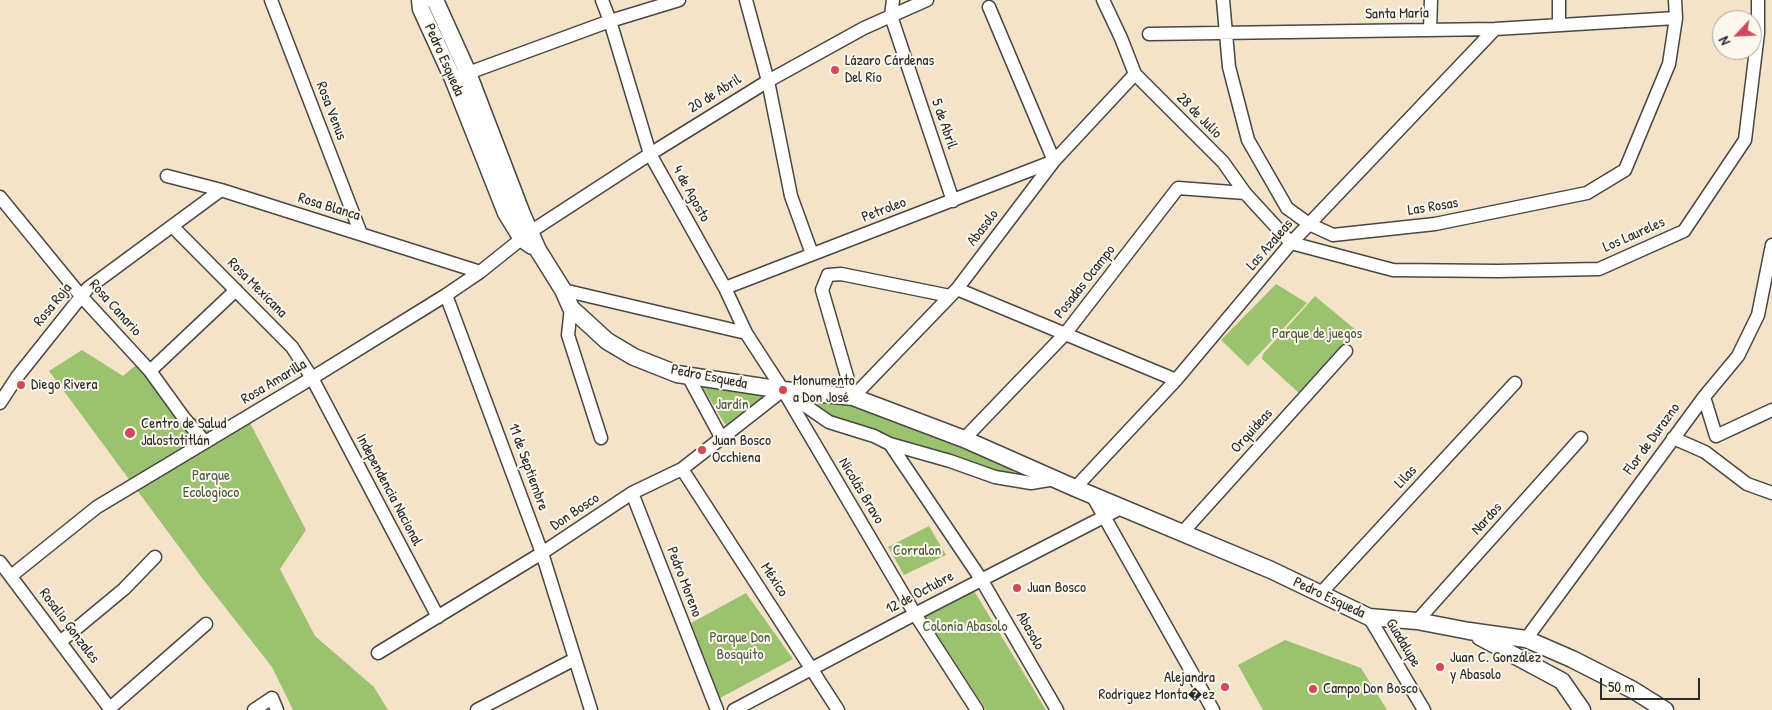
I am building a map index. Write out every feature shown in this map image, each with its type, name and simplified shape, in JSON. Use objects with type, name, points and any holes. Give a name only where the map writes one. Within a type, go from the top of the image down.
[{"type":"street","name":"Rosa Venus","points":[[271,0],[361,234]]},
{"type":"street","name":"Pedro Esqueda","points":[[420,0],[422,9],[461,76]]},
{"type":"street","name":"Pedro Esqueda","points":[[435,0],[506,213],[538,250],[563,290],[571,308],[607,342],[634,357],[678,374],[783,390],[854,396],[964,439],[1075,488],[1271,570],[1369,617],[1417,621],[1526,639],[1572,659],[1633,690],[1665,710]]},
{"type":"street","name":"4 de Agosto","points":[[602,0],[650,154],[725,288],[746,333],[783,390]]},
{"type":"street","points":[[461,76],[610,21],[679,0]]},
{"type":"street","points":[[746,0],[768,81],[791,196],[812,254]]},
{"type":"street","name":"5 de Abril","points":[[893,0],[890,16],[953,201]]},
{"type":"street","name":"20 de Abril","points":[[526,236],[650,154],[768,81],[864,28],[927,0]]},
{"type":"street","name":"28 de Julio","points":[[1103,0],[1135,74],[1223,162],[1245,193],[1291,243]]},
{"type":"street","name":"Las Rosas","points":[[1223,0],[1228,67],[1248,140],[1287,208],[1309,224],[1333,235],[1435,224],[1587,192],[1625,170],[1668,64],[1676,18],[1675,0]]},
{"type":"street","points":[[1430,30],[1431,0]]},
{"type":"street","points":[[1559,0],[1559,24]]},
{"type":"street","name":"Los Laureles","points":[[1291,243],[1393,270],[1498,271],[1599,269],[1684,231],[1745,140],[1758,33],[1758,0]]},
{"type":"street","points":[[989,7],[1054,161]]},
{"type":"street","name":"Santa María","points":[[1149,34],[1495,29],[1676,18]]},
{"type":"street","name":"Las Azaleas","points":[[1075,488],[1176,380],[1291,243],[1495,29]]},
{"type":"street","name":"Abasolo","points":[[854,396],[954,293],[1054,161],[1135,74]]},
{"type":"street","name":"Petroleo","points":[[725,288],[1054,161]]},
{"type":"street","name":"Rosa Blanca","points":[[167,176],[221,190],[480,272]]},
{"type":"street","name":"Posadas Ocampo","points":[[964,439],[1065,334],[1178,188],[1245,193]]},
{"type":"street","name":"Rosa Roja","points":[[0,403],[17,377],[88,288],[221,190]]},
{"type":"street","name":"Rosa Canario","points":[[0,197],[81,296],[150,371],[184,418],[205,442]]},
{"type":"street","name":"Rosa Mexicana","points":[[172,226],[292,347],[312,378]]},
{"type":"street","name":"Rosa Amarilla","points":[[11,576],[97,507],[446,295],[480,272],[526,236]]},
{"type":"street","name":"Flor de Durazno","points":[[1526,639],[1673,438],[1738,356],[1758,315],[1772,245]]},
{"type":"street","points":[[854,396],[822,290],[828,275],[841,274],[954,293],[1065,334],[1176,380]]},
{"type":"street","points":[[150,371],[236,290]]},
{"type":"street","points":[[563,290],[746,333]]},
{"type":"street","name":"11 de Septiembre","points":[[446,295],[542,554],[591,710]]},
{"type":"street","points":[[571,308],[568,335],[601,438]]},
{"type":"street","name":"Orquideas","points":[[1182,533],[1346,351]]},
{"type":"street","points":[[688,376],[722,439]]},
{"type":"street","name":"Independencia Nacional","points":[[312,378],[438,616]]},
{"type":"street","name":"Lilas","points":[[1320,594],[1515,383]]},
{"type":"street","name":"Pedro Esqueda","points":[[783,390],[829,422],[890,444],[950,461],[994,477],[1031,483],[1055,479]]},
{"type":"street","name":"Don Bosco","points":[[378,653],[542,554],[632,493],[682,469],[783,390]]},
{"type":"street","name":"Nicolás Bravo","points":[[783,390],[915,614],[977,710]]},
{"type":"street","points":[[1704,397],[1716,436]]},
{"type":"street","points":[[1705,452],[1716,436],[1772,410]]},
{"type":"street","name":"Nardos","points":[[1417,621],[1581,438]]},
{"type":"street","points":[[1673,438],[1705,452],[1747,484],[1772,493]]},
{"type":"street","name":"Abasolo","points":[[890,444],[981,579],[1056,710]]},
{"type":"street","name":"México","points":[[682,469],[838,710]]},
{"type":"street","name":"Pedro Moreno","points":[[632,493],[717,710]]},
{"type":"street","points":[[1092,495],[1213,710]]},
{"type":"street","name":"12 de Octubre","points":[[734,710],[981,579],[1123,507]]},
{"type":"street","points":[[60,642],[124,589],[155,557]]},
{"type":"street","name":"Rosalio Gonzales","points":[[0,562],[111,709]]},
{"type":"street","name":"Guadalupe","points":[[1369,617],[1424,710]]},
{"type":"street","points":[[111,709],[206,624]]},
{"type":"street","points":[[1469,631],[1562,681],[1582,710]]},
{"type":"street","points":[[478,710],[575,658]]},
{"type":"street","points":[[254,710],[272,698],[277,710]]},
{"type":"green space","points":[[1276,284],[1307,303],[1248,366],[1221,340]]},
{"type":"green space","name":"Parque de juegos","points":[[1315,296],[1357,331],[1301,395],[1262,359],[1263,354]]},
{"type":"green space","name":"Parque Ecologioco","points":[[82,350],[123,376],[141,361],[186,417],[250,423],[306,530],[280,569],[315,636],[374,687],[388,710],[293,710],[272,667],[202,578],[49,371]]},
{"type":"green space","name":"Jardín","points":[[700,383],[769,394],[728,429]]},
{"type":"green space","points":[[802,397],[857,402],[1002,462],[1019,477],[831,419]]},
{"type":"green space","name":"Corralon","points":[[929,526],[946,555],[904,575],[888,547]]},
{"type":"green space","name":"Colonía Abasolo","points":[[973,589],[1046,710],[986,710],[924,614]]},
{"type":"green space","name":"Parque Don Bosquito","points":[[746,593],[793,659],[720,698],[691,623]]},
{"type":"green space","name":"Campo Don Bosco","points":[[1285,640],[1361,668],[1387,710],[1263,710],[1238,665]]},
{"type":"place","name":"Lázaro Cárdenas Del Río","points":[[835,70]]},
{"type":"place","name":"Diego Rivera","points":[[21,385]]},
{"type":"place","name":"Monumento a Don José","points":[[783,390]]},
{"type":"place","name":"Centro de Salud Jalostotitlán","points":[[130,433]]},
{"type":"place","name":"Juan Bosco Occhiena","points":[[702,450]]},
{"type":"place","name":"Juan Bosco","points":[[1017,588]]},
{"type":"place","name":"Juan C. González y Abasolo","points":[[1440,667]]},
{"type":"place","name":"Alejandra Rodriguez Monta�ez","points":[[1225,687]]},
{"type":"place","name":"Campo Don Bosco","points":[[1313,689]]}]
